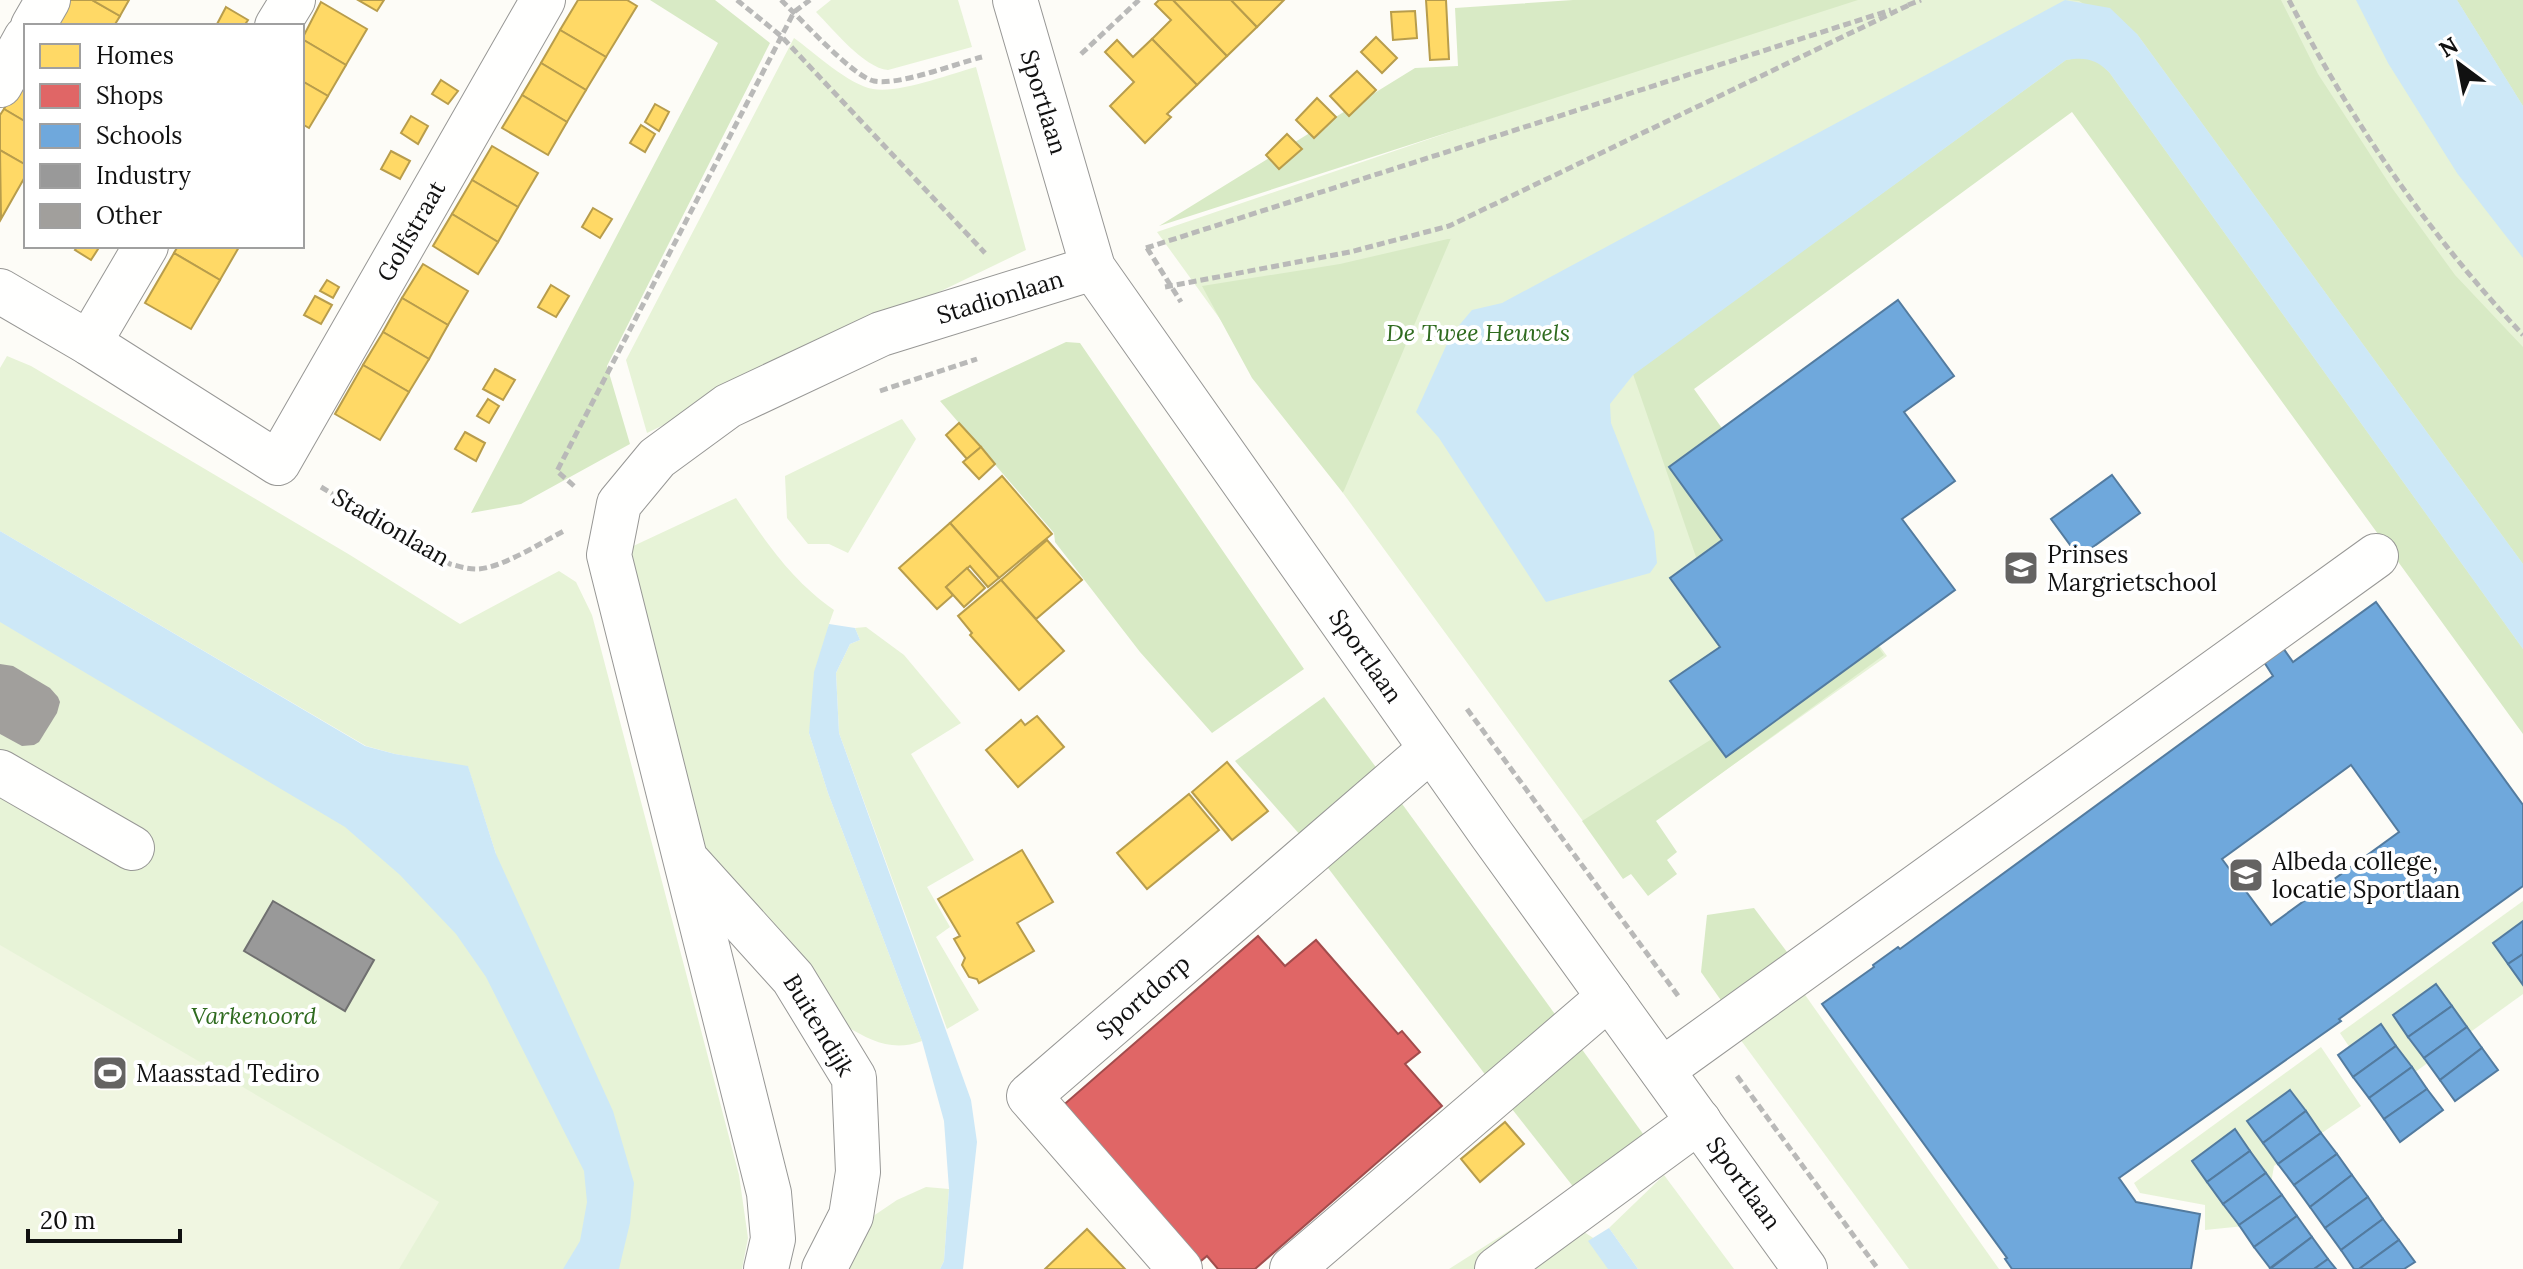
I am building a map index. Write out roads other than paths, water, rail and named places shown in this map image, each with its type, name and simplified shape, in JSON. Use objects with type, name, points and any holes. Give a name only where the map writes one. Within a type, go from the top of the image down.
[{"type":"street","points":[[34,24],[48,0]]},
{"type":"street","points":[[278,24],[293,0]]},
{"type":"street","name":"Golfstraat","points":[[89,343],[278,463],[543,0]]},
{"type":"street","name":"Sportlaan","points":[[1015,0],[1093,268],[1431,749],[1805,1269]]},
{"type":"street","points":[[0,85],[24,42]]},
{"type":"street","points":[[5,306],[89,343],[145,248]]},
{"type":"street","name":"Stadionlaan","points":[[612,508],[657,458],[728,406],[881,334],[1093,268]]},
{"type":"street","name":"Buitendijk","points":[[612,508],[609,555],[769,1193],[773,1239],[766,1269]]},
{"type":"street","points":[[1662,1070],[2376,556]]},
{"type":"street","name":"Sportdorp","points":[[1180,1269],[1029,1096],[1431,749]]},
{"type":"street","points":[[0,772],[132,848]]},
{"type":"street","name":"Buitendijk","points":[[686,859],[793,978],[854,1078],[858,1172],[851,1216],[824,1269]]},
{"type":"street","points":[[1292,1269],[1609,997]]},
{"type":"street","points":[[1497,1269],[1699,1121]]},
{"type":"water","points":[[2065,0],[2110,8],[2137,34],[2523,564],[2523,649],[2109,72],[2095,62],[2079,59],[2066,60],[1633,375],[1610,404],[1611,423],[1654,532],[1657,563],[1650,573],[1546,602],[1439,438],[1416,412],[1451,335],[1472,310],[1502,303]]},
{"type":"water","points":[[2356,0],[2457,0],[2523,106],[2523,258],[2457,173],[2388,63]]},
{"type":"water","points":[[0,531],[365,746],[468,766],[496,854],[613,1111],[634,1183],[630,1223],[619,1269],[563,1269],[580,1241],[587,1202],[584,1171],[486,977],[456,934],[400,875],[345,827],[0,622]]},
{"type":"water","points":[[829,624],[855,628],[860,640],[850,644],[836,673],[839,733],[971,1100],[977,1142],[963,1269],[940,1269],[944,1261],[949,1189],[944,1121],[922,1041],[828,793],[809,733],[814,672]]},
{"type":"water","points":[[1609,1228],[1638,1269],[1608,1269],[1588,1241]]},
{"type":"place","name":"Prinses Margrietschool","points":[[2021,568]]},
{"type":"place","name":"Albeda college, locatie Sportlaan","points":[[2246,875]]},
{"type":"place","name":"Maasstad Tediro","points":[[110,1073]]},
{"type":"park label","name":"De Twee Heuvels","points":[[1478,332]]},
{"type":"park label","name":"Varkenoord","points":[[254,1015]]}]
